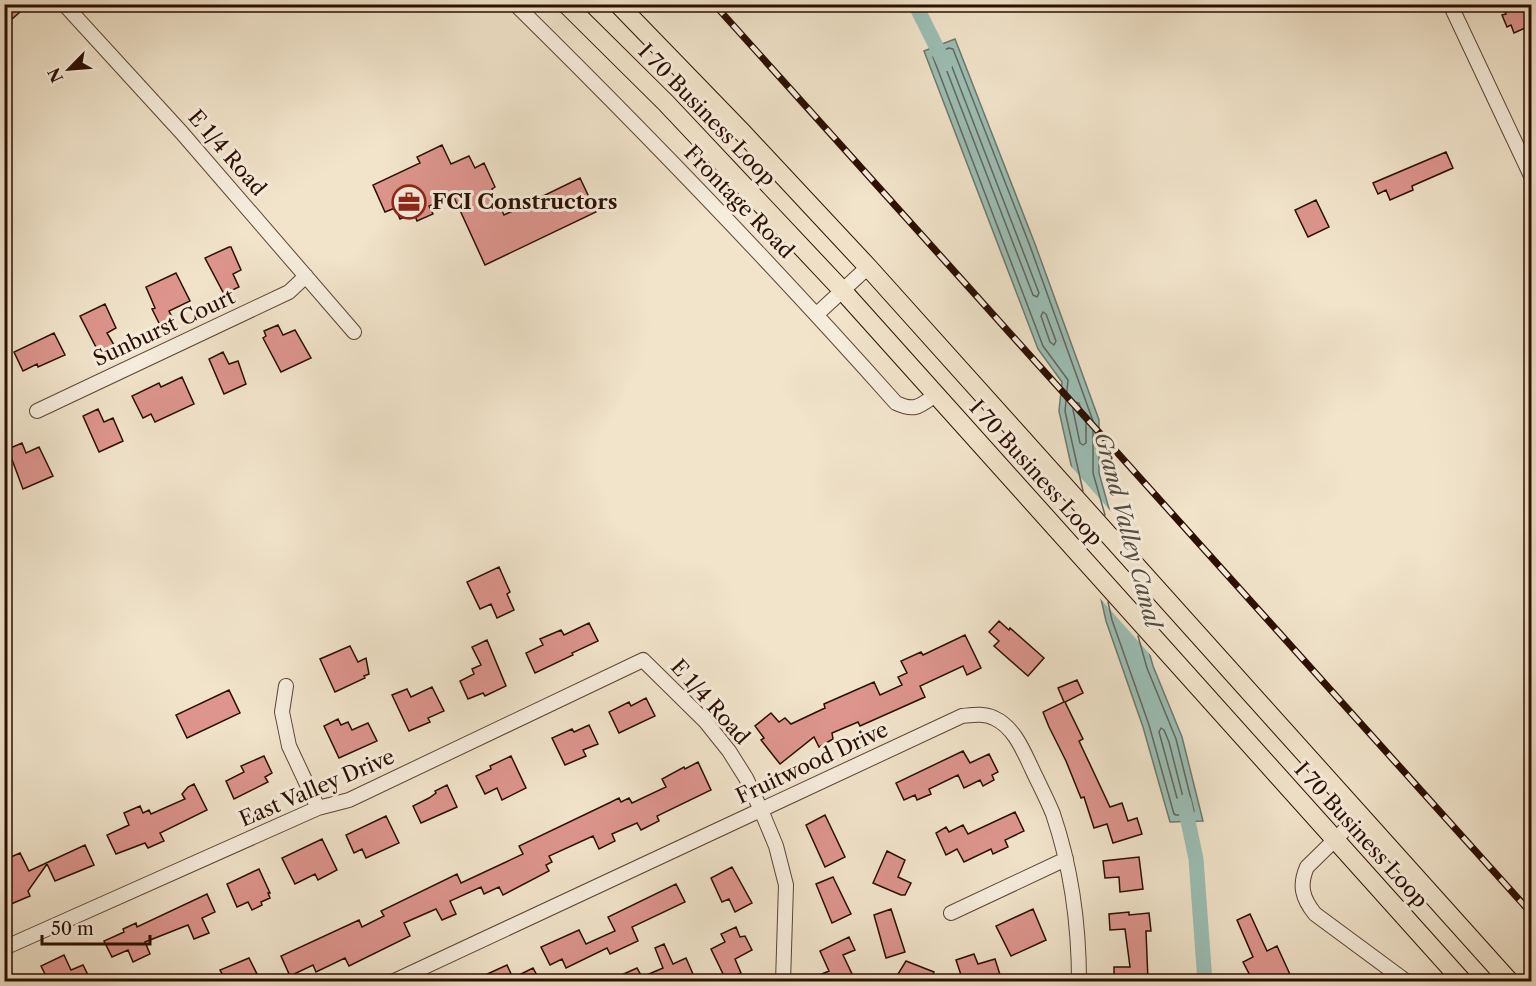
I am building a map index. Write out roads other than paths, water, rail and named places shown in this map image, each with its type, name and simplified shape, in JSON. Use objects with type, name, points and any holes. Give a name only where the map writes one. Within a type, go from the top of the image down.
[{"type":"main road","name":"I 70 Business Loop","points":[[566,4],[666,103],[842,290],[1463,981]]},
{"type":"main road","name":"I 70 Business Loop","points":[[618,4],[868,267],[1510,981]]},
{"type":"street","name":"E 1/4 Road","points":[[64,4],[182,133],[354,332]]},
{"type":"street","name":"Frontage Road","points":[[515,4],[652,142],[817,314],[896,403],[906,408],[913,408],[922,405],[934,394]]},
{"type":"street","points":[[1450,4],[1532,178]]},
{"type":"street","points":[[817,314],[868,267]]},
{"type":"street","name":"Sunburst Court","points":[[37,411],[289,292],[306,276]]},
{"type":"street","name":"E 1/4 Road","points":[[643,660],[705,721],[729,751],[746,778],[761,810],[776,846],[786,885],[783,981]]},
{"type":"street","name":"East Valley Drive","points":[[4,948],[318,808],[350,800],[643,660]]},
{"type":"street","points":[[286,686],[282,712],[289,746],[318,808]]},
{"type":"street","name":"Fruitwood Drive","points":[[392,981],[962,716],[981,715],[994,718],[1006,726],[1019,742],[1052,813],[1066,859],[1079,948],[1079,981]]},
{"type":"street","points":[[1361,814],[1307,867],[1302,877],[1301,888],[1306,902],[1315,914],[1407,981]]},
{"type":"street","points":[[951,913],[1066,859]]},
{"type":"water","points":[[955,39],[1035,244],[1099,420],[1099,473],[1153,666],[1182,737],[1203,821],[1170,822],[1143,727],[1106,621],[1059,411],[1062,382],[1038,349],[924,51]]},
{"type":"waterway","name":"Grand Valley Canal","points":[[915,4],[945,64]]},
{"type":"waterway","name":"Grand Valley Canal","points":[[1184,802],[1196,859],[1205,982]]},
{"type":"railway","points":[[714,4],[1532,914]]},
{"type":"place","name":"FCI Constructors","points":[[409,202]]}]
